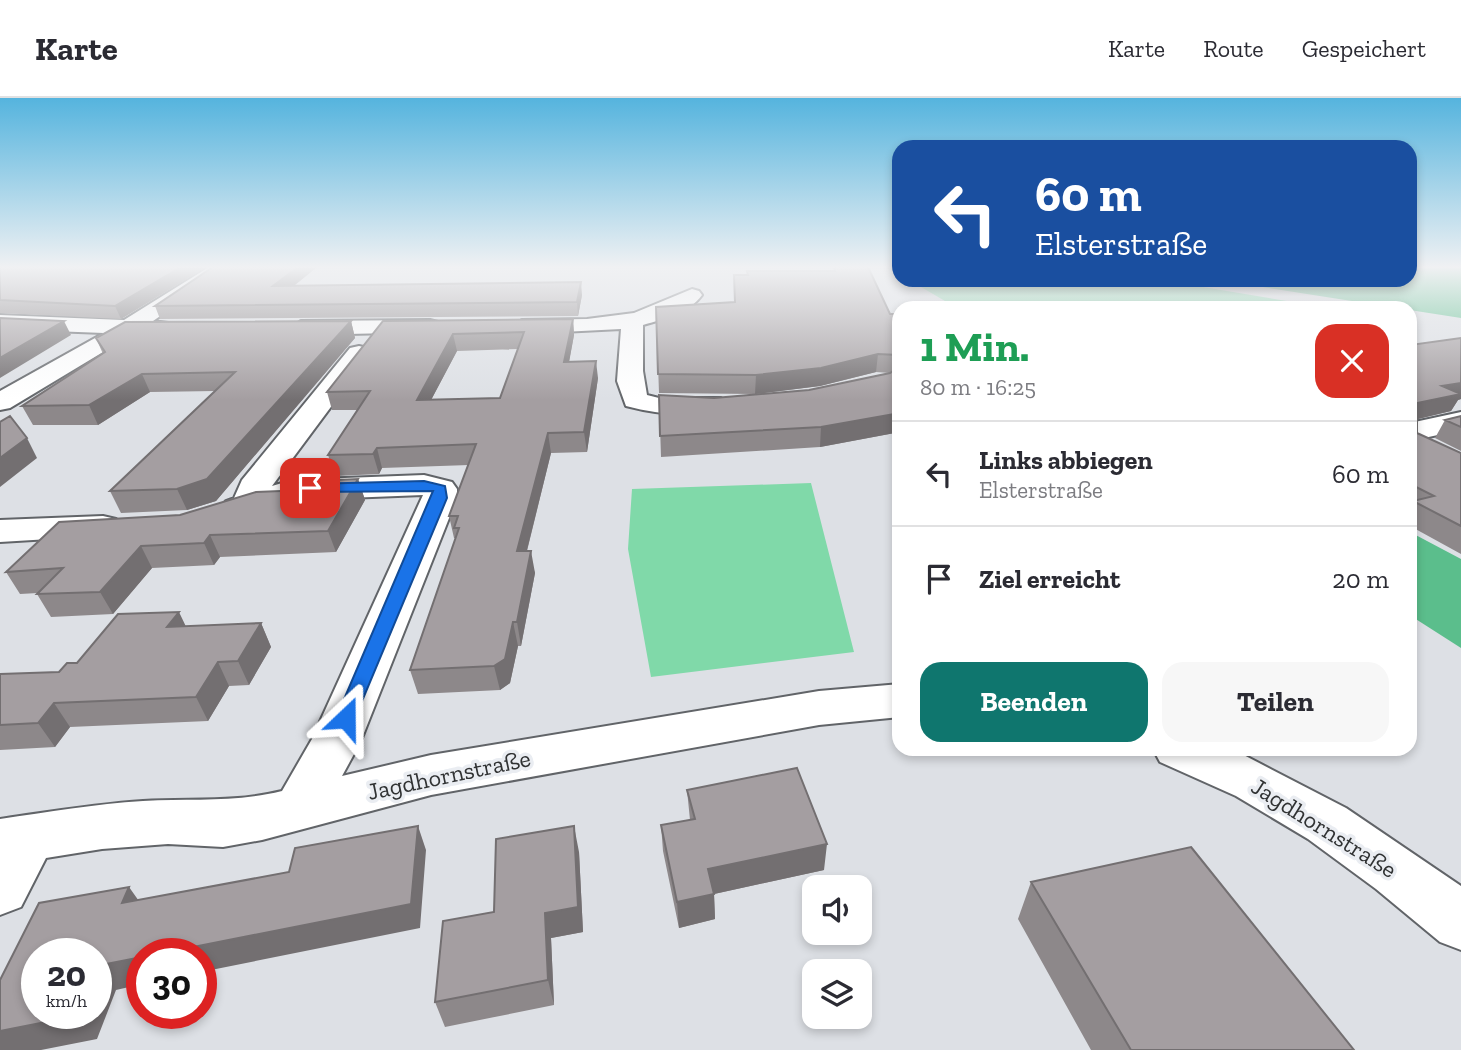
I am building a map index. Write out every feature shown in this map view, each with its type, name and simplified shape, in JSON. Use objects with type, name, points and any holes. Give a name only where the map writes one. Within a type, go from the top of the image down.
[{"type":"street","points":[[0,402],[156,311]]},
{"type":"street","points":[[504,327],[599,324],[667,311]]},
{"type":"street","points":[[631,319],[634,331],[630,390],[636,400],[659,406],[741,404]]},
{"type":"street","points":[[0,323],[128,329],[187,328]]},
{"type":"street","points":[[283,328],[449,327]]},
{"type":"street","points":[[250,503],[254,487],[379,328]]},
{"type":"street","points":[[1417,430],[1461,421]]},
{"type":"street","points":[[201,520],[284,492],[310,488],[424,485],[440,489],[440,498],[335,743],[299,809]]},
{"type":"street","points":[[0,531],[144,526]]},
{"type":"street","name":"Jagdhornstraße","points":[[14,841],[115,825],[168,822],[223,824],[299,809],[458,770],[806,710],[892,701]]},
{"type":"street","name":"Jagdhornstraße","points":[[1197,756],[1300,807],[1426,893],[1461,922]]},
{"type":"street","points":[[0,889],[14,841]]},
{"type":"green space","points":[[1419,311],[1461,311],[1461,318]]},
{"type":"green space","points":[[811,483],[854,652],[651,677],[628,549],[632,489]]},
{"type":"green space","points":[[1417,536],[1461,559],[1461,648],[1417,620]]},
{"type":"building","points":[[656,311],[889,311],[892,314],[892,355],[878,354],[821,368],[756,375],[658,374]]},
{"type":"building","points":[[0,318],[64,321],[0,358]]},
{"type":"building","points":[[573,319],[564,362],[596,361],[584,432],[548,433],[517,551],[531,551],[517,622],[513,622],[505,659],[494,666],[410,670],[459,528],[454,528],[458,516],[449,516],[476,444],[377,448],[373,454],[328,455],[370,391],[327,392],[383,321]],"holes":[[[524,332],[500,398],[417,400],[453,334]]]},
{"type":"building","points":[[351,321],[207,479],[177,489],[110,491],[235,372],[142,374],[89,405],[22,406],[105,352],[96,338],[125,322]]},
{"type":"building","points":[[1461,338],[1461,383],[1442,386],[1461,394],[1417,403],[1417,344]]},
{"type":"building","points":[[892,372],[892,414],[821,427],[660,436],[659,395],[714,398],[809,390]]},
{"type":"building","points":[[10,416],[27,438],[0,458],[0,422]]},
{"type":"building","points":[[1461,416],[1461,427],[1445,420]]},
{"type":"building","points":[[1417,433],[1461,453],[1461,526],[1417,503],[1417,500],[1434,496],[1417,488]]},
{"type":"building","points":[[358,479],[328,531],[210,535],[204,543],[141,546],[100,592],[37,594],[63,568],[6,572],[59,522],[180,515],[256,492],[306,490],[312,481]]},
{"type":"building","points":[[179,612],[167,627],[261,623],[238,661],[218,662],[196,697],[54,703],[38,723],[0,725],[0,674],[59,672],[67,663],[77,663],[118,614]]},
{"type":"building","points":[[797,768],[827,844],[708,869],[714,894],[677,902],[661,825],[695,819],[687,790]]},
{"type":"building","points":[[418,826],[411,904],[217,942],[217,938],[126,938],[126,960],[112,963],[112,938],[21,938],[39,903],[129,887],[122,903],[289,872],[295,848]]},
{"type":"building","points":[[574,826],[578,907],[545,913],[548,980],[435,1002],[443,921],[494,912],[496,839]]},
{"type":"building","points":[[1191,847],[1354,1050],[1131,1050],[1031,882]]},
{"type":"building","points":[[21,939],[21,1027],[0,1031],[0,980]]},
{"type":"route","points":[[310,488],[424,485],[440,489],[440,498],[346,718]]}]
